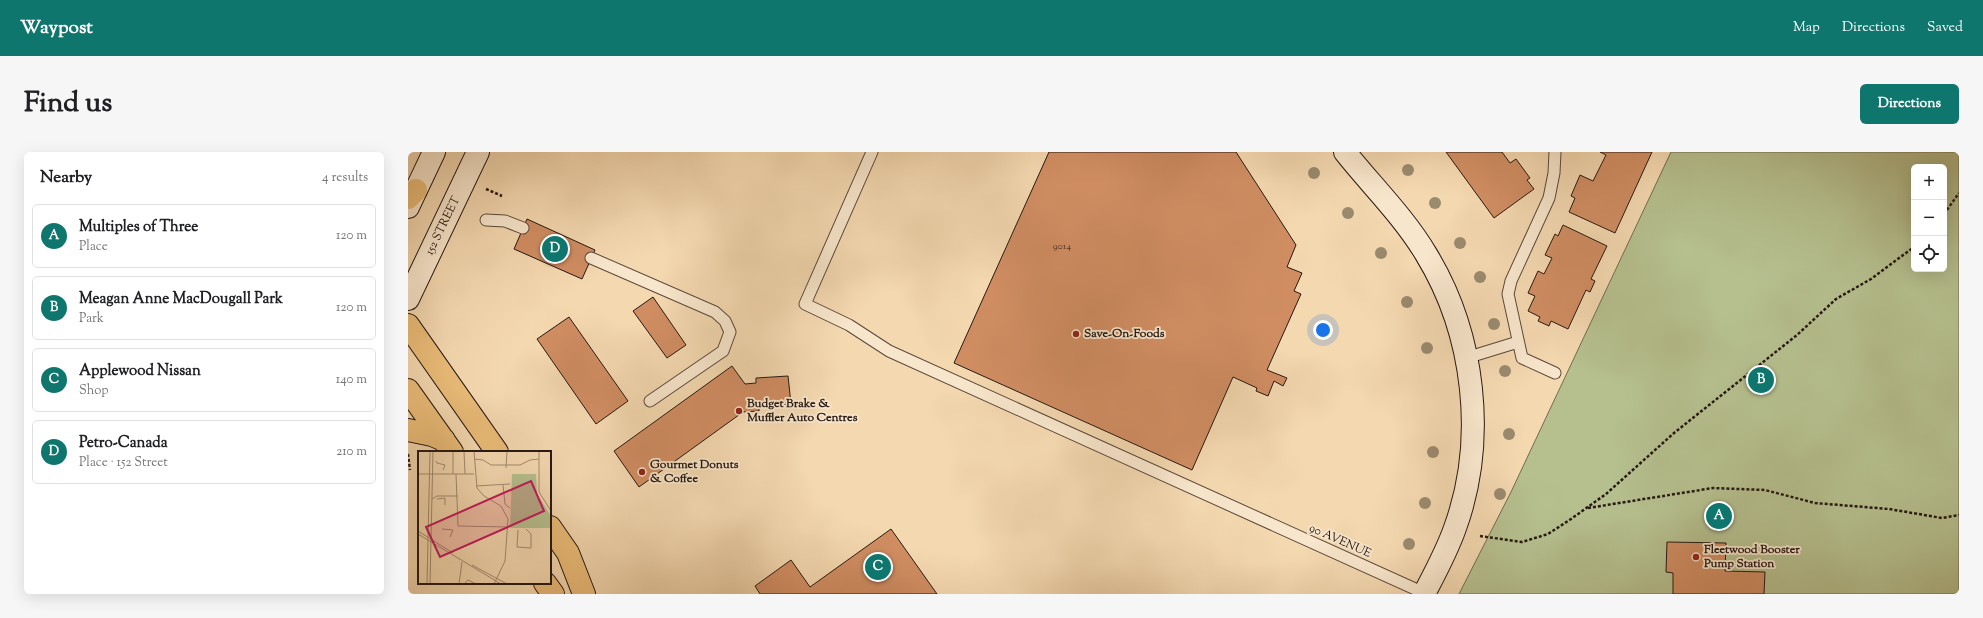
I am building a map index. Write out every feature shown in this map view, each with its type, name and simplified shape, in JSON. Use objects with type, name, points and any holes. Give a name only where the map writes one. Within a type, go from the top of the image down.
[{"type":"main road","points":[[408,325],[496,451]]},
{"type":"main road","points":[[408,390],[448,446]]},
{"type":"main road","points":[[408,430],[432,435],[448,446]]},
{"type":"main road","points":[[551,528],[568,553],[584,594]]},
{"type":"main road","points":[[546,584],[553,594]]},
{"type":"street","points":[[411,198],[434,152]]},
{"type":"street","name":"152 STREET","points":[[408,300],[478,152]]},
{"type":"street","points":[[1345,152],[1385,198],[1426,253],[1448,297],[1462,339],[1466,358],[1470,381],[1473,421],[1471,458],[1455,528],[1424,594]]},
{"type":"lane","name":"90 AVENUE","points":[[872,152],[805,304],[849,325],[889,352],[1424,594]]},
{"type":"lane","points":[[1554,373],[1522,358],[1508,294],[1511,281],[1549,198],[1554,172],[1555,152]]},
{"type":"lane","points":[[486,220],[505,221],[523,228]]},
{"type":"lane","points":[[591,258],[715,312],[725,321],[730,332],[723,351],[650,401]]},
{"type":"lane","points":[[1466,358],[1518,342]]},
{"type":"path","points":[[482,187],[502,196]]},
{"type":"path","points":[[1947,210],[1959,193]]},
{"type":"path","points":[[1480,536],[1522,542],[1548,534],[1606,494],[1674,433],[1797,335],[1836,299],[1871,279],[1911,249]]},
{"type":"path","points":[[408,453],[410,470]]},
{"type":"path","points":[[1587,508],[1713,488],[1765,490],[1815,503],[1890,509],[1942,518],[1959,515]]},
{"type":"green space","points":[[1671,152],[1959,152],[1959,594],[1459,594],[1511,492]]},
{"type":"building","points":[[1049,152],[1236,152],[1296,245],[1287,267],[1302,273],[1294,291],[1301,294],[1267,370],[1287,378],[1283,386],[1274,381],[1268,396],[1256,391],[1257,388],[1233,377],[1192,470],[954,363]]},
{"type":"building","points":[[1446,152],[1502,152],[1510,163],[1516,159],[1530,178],[1527,180],[1534,189],[1494,218]]},
{"type":"building","points":[[1600,152],[1652,152],[1615,233],[1569,212],[1575,198],[1571,196],[1580,175],[1593,181],[1606,155]]},
{"type":"building","points":[[527,219],[595,250],[582,279],[514,249]]},
{"type":"building","points":[[1563,225],[1607,246],[1591,279],[1595,281],[1590,292],[1586,290],[1568,329],[1551,321],[1549,326],[1538,321],[1540,317],[1528,311],[1535,296],[1528,293],[1538,271],[1544,274],[1552,258],[1545,255],[1555,234],[1558,236]]},
{"type":"building","points":[[653,297],[686,345],[667,358],[633,311]]},
{"type":"building","points":[[569,317],[628,401],[596,424],[537,339]]},
{"type":"building","points":[[732,366],[745,384],[756,383],[756,378],[788,376],[791,404],[759,407],[759,411],[743,412],[639,487],[614,451]]},
{"type":"building","points":[[891,529],[937,594],[760,594],[755,586],[791,560],[810,587]]},
{"type":"building","name":"Fleetwood Booster Pump Station","points":[[1667,542],[1726,543],[1725,571],[1765,572],[1764,594],[1673,594],[1673,573],[1666,572]]},
{"type":"place","name":"Petro-Canada","points":[[555,249]]},
{"type":"place","name":"Save-On-Foods","points":[[1076,334]]},
{"type":"place","name":"Meagan Anne MacDougall Park","points":[[1761,380]]},
{"type":"place","name":"Budget Brake & Muffler Auto Centres","points":[[739,411]]},
{"type":"place","name":"Gourmet Donuts & Coffee","points":[[642,472]]},
{"type":"place","name":"Multiples of Three","points":[[1719,516]]},
{"type":"place","name":"Fleetwood Booster Pump Station","points":[[1696,557]]},
{"type":"place","name":"Applewood Nissan","points":[[878,567]]}]
